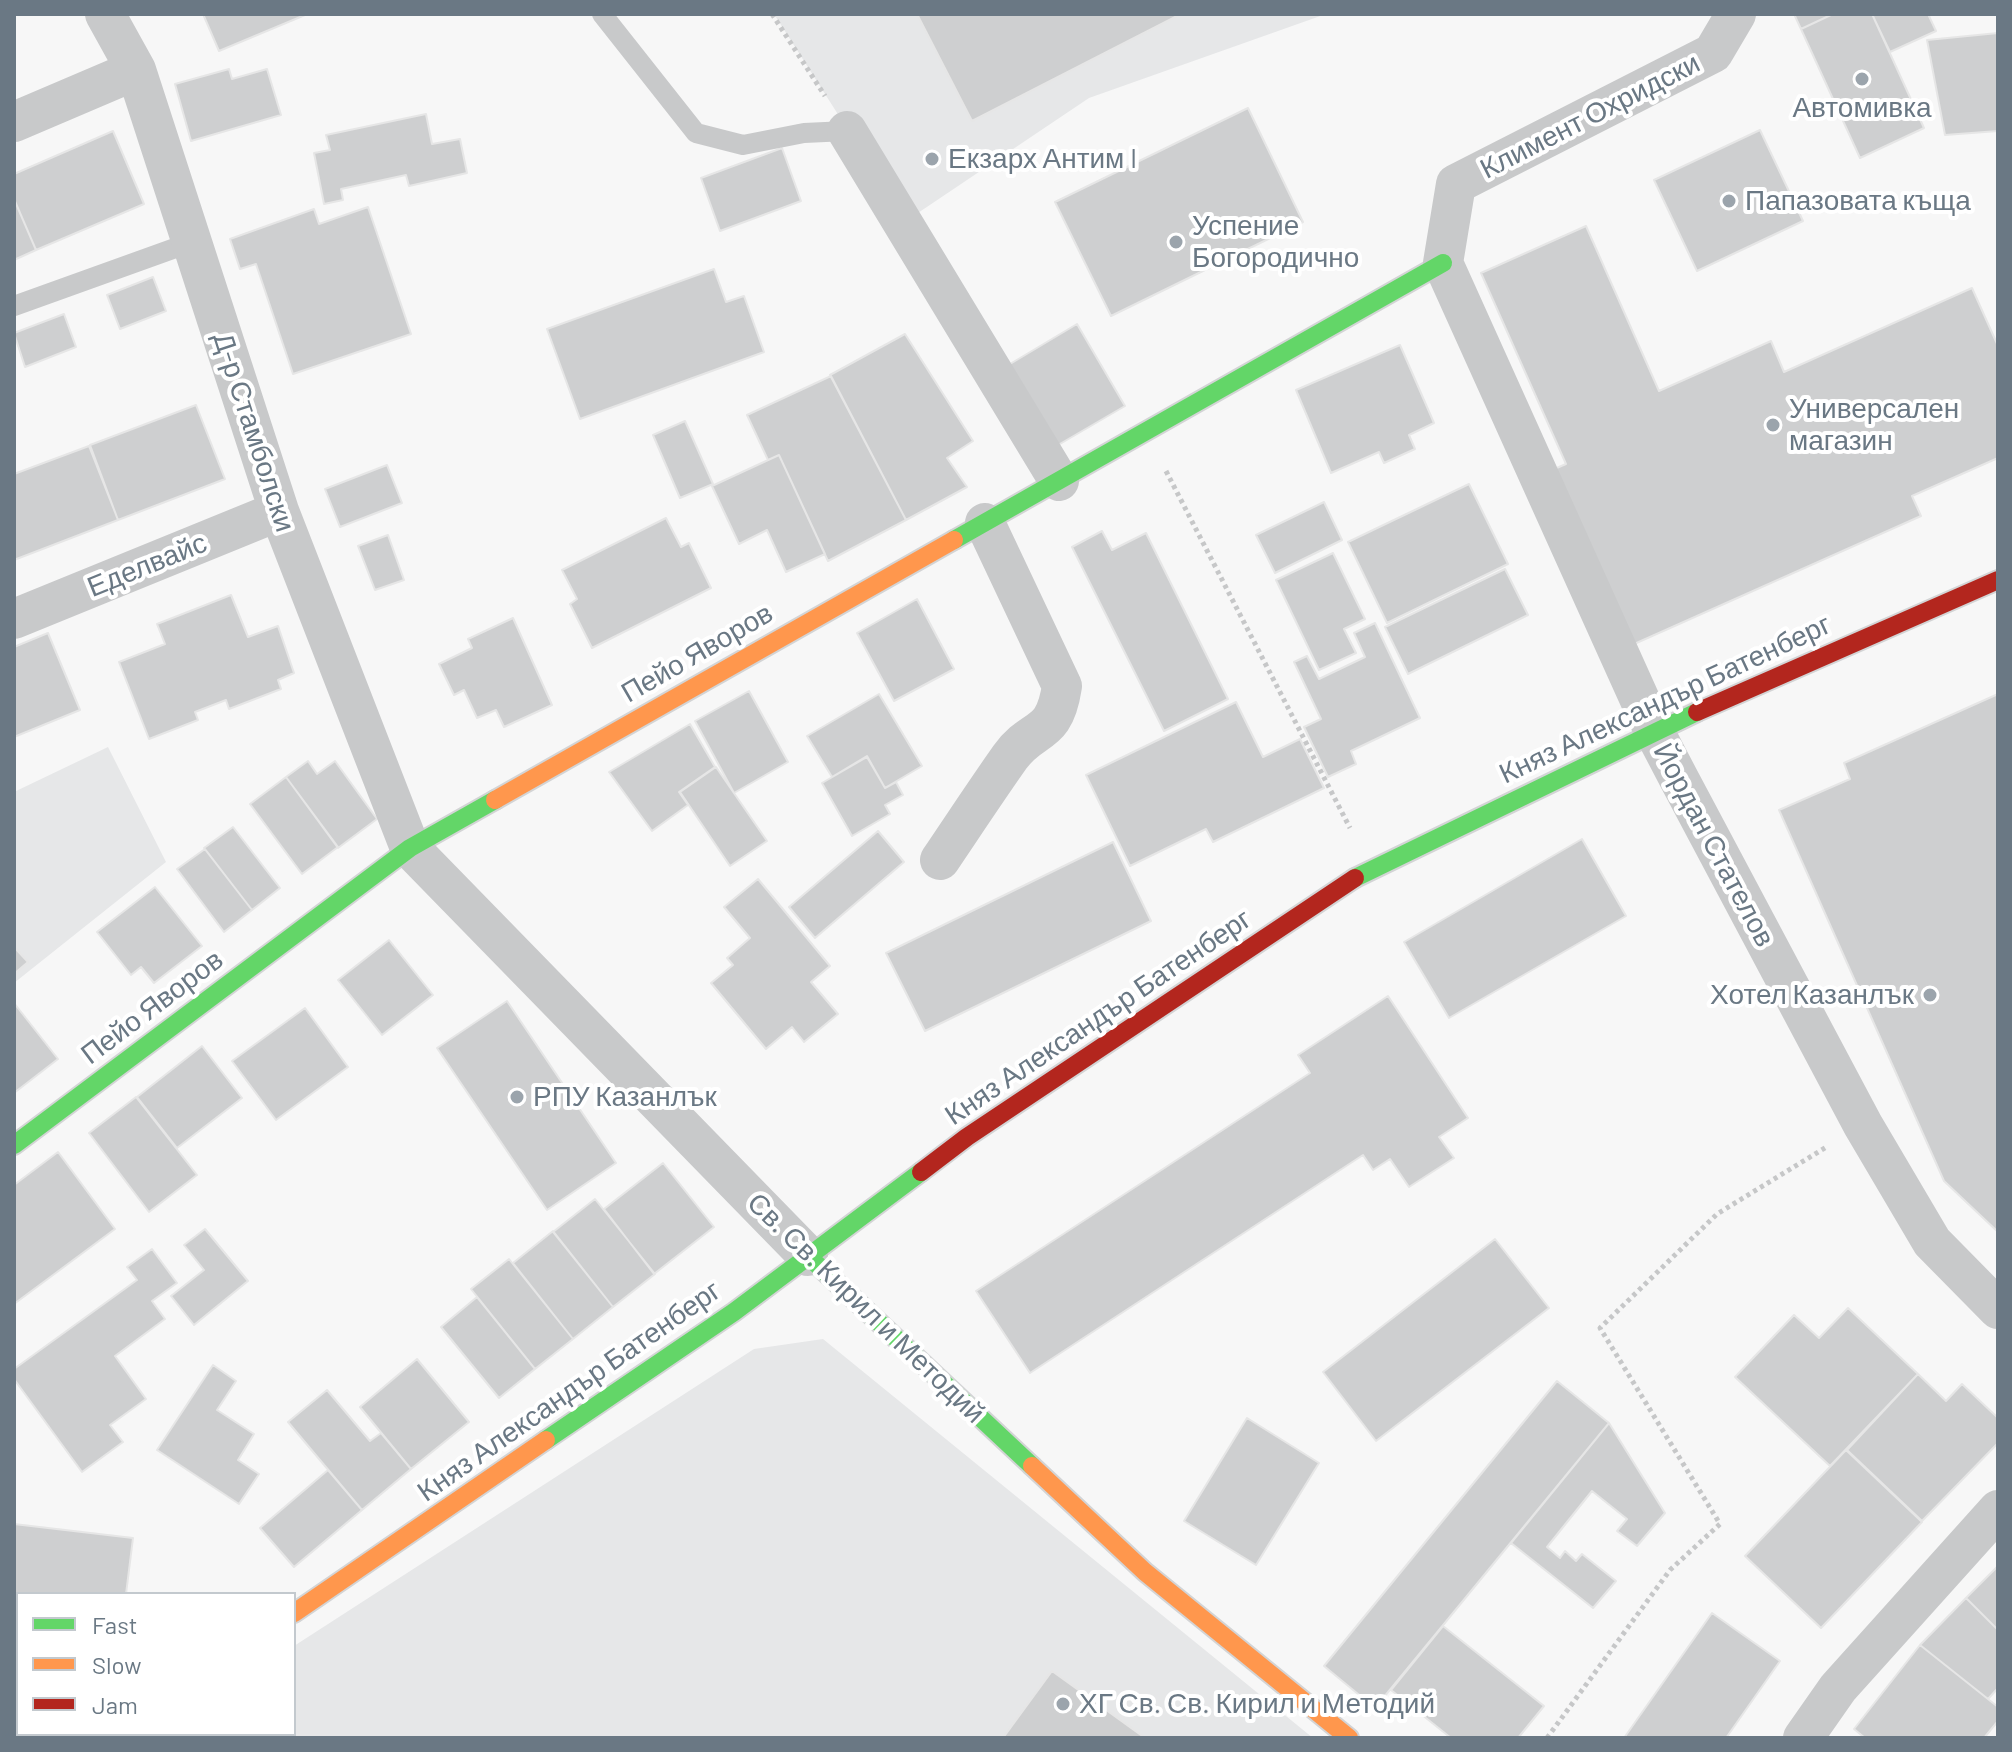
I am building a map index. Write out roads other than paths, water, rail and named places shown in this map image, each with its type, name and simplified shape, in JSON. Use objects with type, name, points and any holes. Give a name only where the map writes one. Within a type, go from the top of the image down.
[{"type":"main road","name":"Пейо Яворов","points":[[14,1145],[410,848],[1443,263]]},
{"type":"main road","name":"Княз Александър Батенберг","points":[[296,1612],[734,1312],[967,1137],[1370,868],[1654,731],[1998,580]]},
{"type":"main road","name":"Св. Св. Кирил и Методий","points":[[808,1256],[1145,1572],[1349,1738]]},
{"type":"street","name":"Д-р Стамболски","points":[[105,14],[136,70],[279,511],[410,848]]},
{"type":"street","name":"Климент Охридски","points":[[1443,263],[1456,184],[1713,53],[1736,14]]},
{"type":"street","points":[[14,122],[136,70]]},
{"type":"street","points":[[847,131],[1059,481]]},
{"type":"street","name":"Йордан Стателов","points":[[1443,263],[1654,731],[1863,1125],[1932,1242],[1998,1309]]},
{"type":"street","name":"Еделвайс","points":[[14,619],[279,511]]},
{"type":"street","points":[[940,860],[1013,753],[1043,732],[1059,710],[1062,686],[985,523]]},
{"type":"street","name":"Св. Св. Кирил и Методий","points":[[410,848],[808,1256]]},
{"type":"street","points":[[1803,1738],[1838,1688],[1998,1510]]},
{"type":"lane","points":[[602,14],[696,133],[743,145],[804,133],[847,131]]},
{"type":"lane","points":[[14,306],[192,242]]},
{"type":"place","name":"Автомивка","points":[[1862,79]]},
{"type":"place","name":"Екзарх Антим I","points":[[932,159]]},
{"type":"place","name":"Папазовата къща","points":[[1729,201]]},
{"type":"place","name":"Успение Богородично","points":[[1176,242]]},
{"type":"place","name":"Универсален магазин","points":[[1773,425]]},
{"type":"place","name":"Хотел Казанлък","points":[[1930,995]]},
{"type":"place","name":"РПУ Казанлък","points":[[517,1097]]},
{"type":"place","name":"ХГ Св. Св. Кирил и Методий","points":[[1063,1704]]}]
